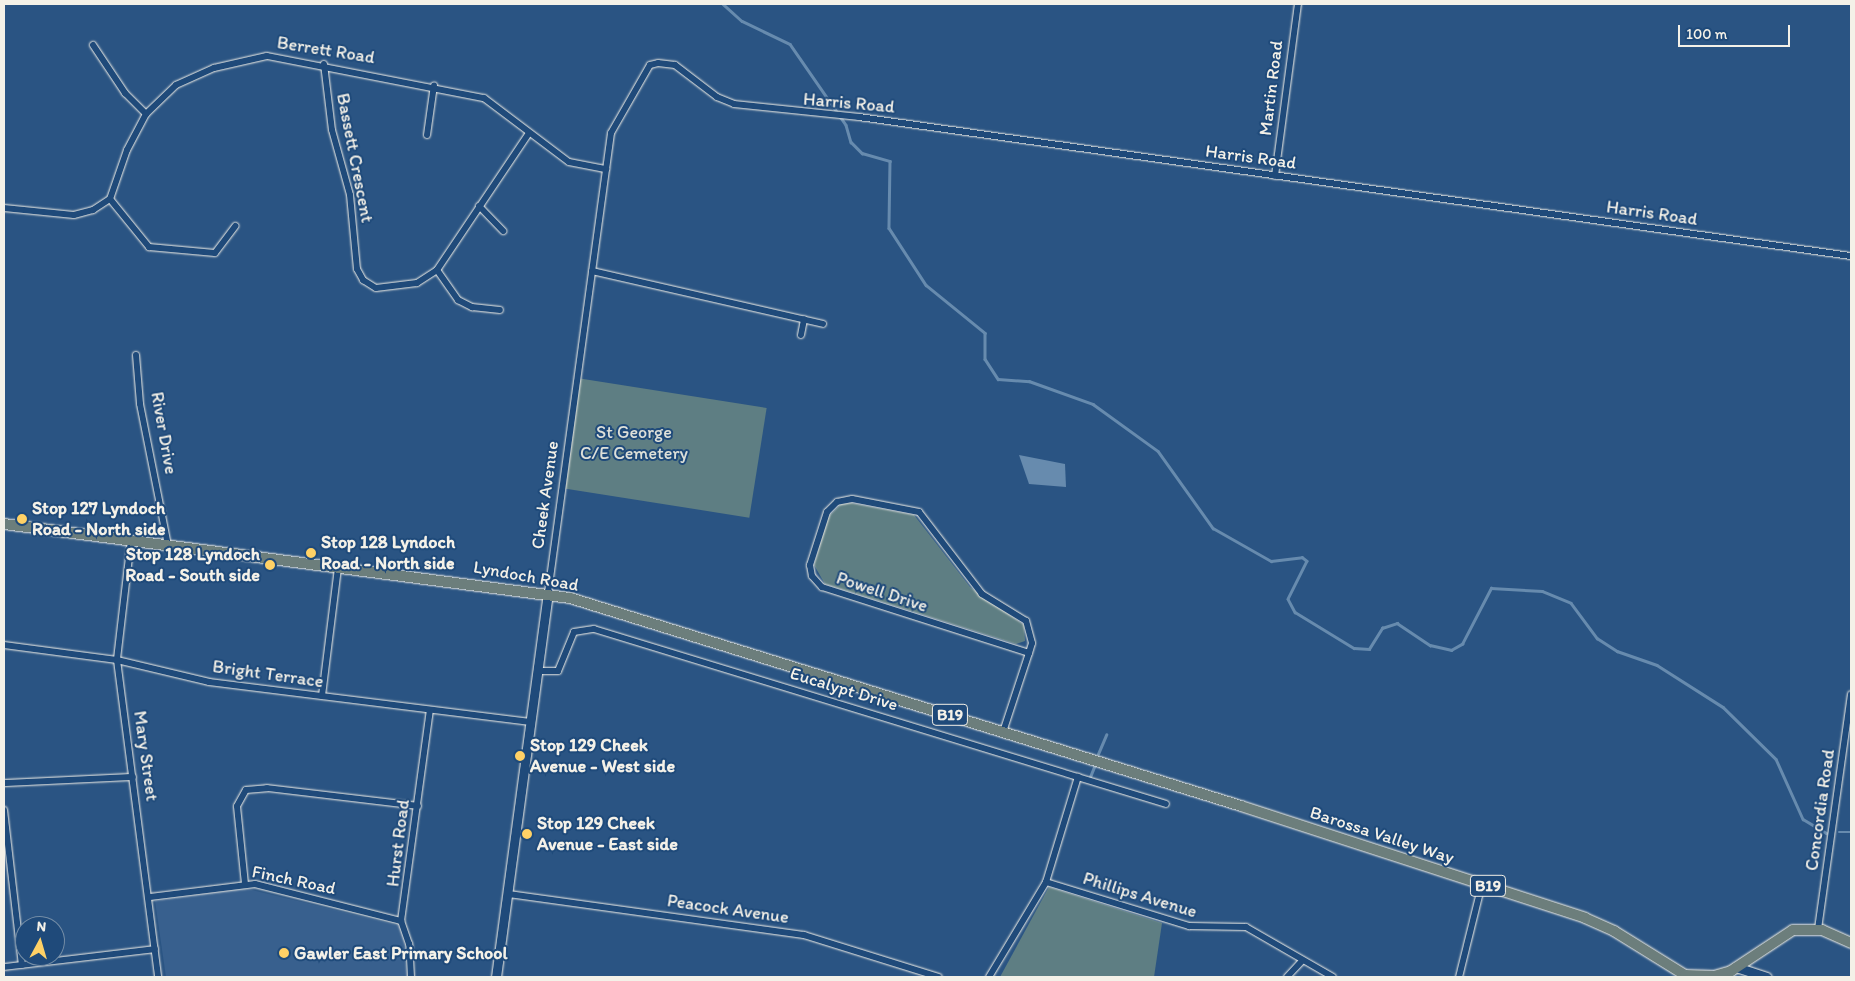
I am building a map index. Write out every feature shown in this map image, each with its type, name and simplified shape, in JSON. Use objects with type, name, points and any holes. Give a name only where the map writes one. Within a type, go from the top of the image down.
[{"type":"main road","name":"Lyndoch Road","points":[[4,524],[548,593],[1084,757]]},
{"type":"main road","name":"Barossa Valley Way","points":[[1084,757],[1482,884],[1601,925],[1685,975],[1714,976],[1736,967],[1782,935],[1818,929]]},
{"type":"main road","points":[[1818,929],[1851,943]]},
{"type":"street","name":"Martin Road","points":[[1275,176],[1298,4]]},
{"type":"street","points":[[93,45],[125,93],[146,114]]},
{"type":"street","name":"Berrett Road","points":[[110,199],[127,150],[146,114],[176,85],[214,68],[267,56],[324,64],[434,85],[484,98],[568,162],[606,169]]},
{"type":"street","name":"Harris Road","points":[[658,63],[675,66],[717,98],[734,104],[847,117],[1851,256]]},
{"type":"street","name":"Cheek Avenue","points":[[496,977],[611,133],[650,65],[658,63]]},
{"type":"street","name":"Bassett Crescent","points":[[324,64],[332,130],[350,195],[359,274],[370,286],[382,290],[417,283],[436,270],[529,133]]},
{"type":"street","points":[[427,135],[434,85]]},
{"type":"street","points":[[4,208],[74,215],[110,199],[149,247],[215,253],[235,226]]},
{"type":"street","points":[[479,206],[503,231]]},
{"type":"street","points":[[436,270],[458,300],[472,307],[500,310]]},
{"type":"street","points":[[592,271],[823,324]]},
{"type":"street","points":[[801,335],[804,319]]},
{"type":"street","name":"River Drive","points":[[136,355],[140,404],[168,545]]},
{"type":"street","name":"Powell Drive","points":[[1003,732],[1028,653],[1030,626],[982,594],[919,512],[852,499],[837,502],[827,512],[810,565],[812,576],[822,587],[1028,653]]},
{"type":"street","name":"Mary Street","points":[[131,540],[117,660],[150,897],[158,977]]},
{"type":"street","points":[[322,696],[338,567]]},
{"type":"street","name":"Eucalypt Drive","points":[[537,671],[558,670],[574,632],[594,629],[1166,804]]},
{"type":"street","name":"Bright Terrace","points":[[4,645],[117,660],[208,682],[531,722]]},
{"type":"street","name":"Concordia Road","points":[[1818,929],[1851,694]]},
{"type":"street","name":"Hurst Road","points":[[411,977],[409,944],[401,921],[430,710]]},
{"type":"street","points":[[4,783],[133,777]]},
{"type":"street","points":[[989,977],[1046,882],[1078,777]]},
{"type":"street","points":[[245,884],[237,806],[246,790],[267,788],[418,806]]},
{"type":"street","points":[[4,810],[16,916]]},
{"type":"street","name":"Phillips Avenue","points":[[1046,882],[1188,926],[1246,927],[1302,961],[1333,977]]},
{"type":"street","name":"Finch Road","points":[[150,897],[245,884],[401,921]]},
{"type":"street","points":[[1459,977],[1482,884]]},
{"type":"street","name":"Peacock Avenue","points":[[508,894],[804,935],[939,977]]},
{"type":"street","points":[[65,960],[155,949]]},
{"type":"street","points":[[1288,977],[1302,961]]},
{"type":"street","points":[[1736,967],[1766,977]]},
{"type":"shaded area","points":[[1019,455],[1065,464],[1066,487],[1029,484]]},
{"type":"shaded area","name":"Gawler East Primary School","points":[[244,888],[397,925],[403,930],[407,977],[166,977],[155,901]]},
{"type":"green space","name":"St George C/E Cemetery","points":[[577,378],[767,408],[749,518],[560,488]]},
{"type":"green space","points":[[851,503],[914,515],[970,587],[1024,625],[1025,641],[1016,644],[825,584],[814,565],[828,517],[841,504]]},
{"type":"green space","points":[[1049,887],[1162,923],[1154,977],[1000,977]]},
{"type":"waterway","points":[[723,4],[742,21],[790,44],[846,125],[851,142],[862,153],[890,161],[889,228],[926,285],[985,333],[985,359],[998,379],[1029,381],[1093,404],[1158,451],[1213,528],[1271,561],[1302,557],[1307,561],[1288,599],[1295,612],[1354,648],[1369,649],[1382,628],[1397,623],[1430,645],[1451,650],[1462,644],[1491,588],[1542,591],[1571,603],[1597,638],[1617,651],[1657,665],[1723,707],[1776,759],[1803,819],[1826,833]]},
{"type":"waterway","points":[[1098,754],[1106,735]]},
{"type":"waterway","points":[[1090,777],[1094,767]]},
{"type":"waterway","points":[[1839,832],[1851,832]]},
{"type":"place","name":"Stop 127 Lyndoch Road - North side","points":[[22,519]]},
{"type":"place","name":"Stop 128 Lyndoch Road - North side","points":[[311,553]]},
{"type":"place","name":"Stop 128 Lyndoch Road - South side","points":[[270,565]]},
{"type":"place","name":"Stop 129 Cheek Avenue - West side","points":[[520,756]]},
{"type":"place","name":"Stop 129 Cheek Avenue - East side","points":[[527,834]]},
{"type":"place","name":"Gawler East Primary School","points":[[284,953]]}]
